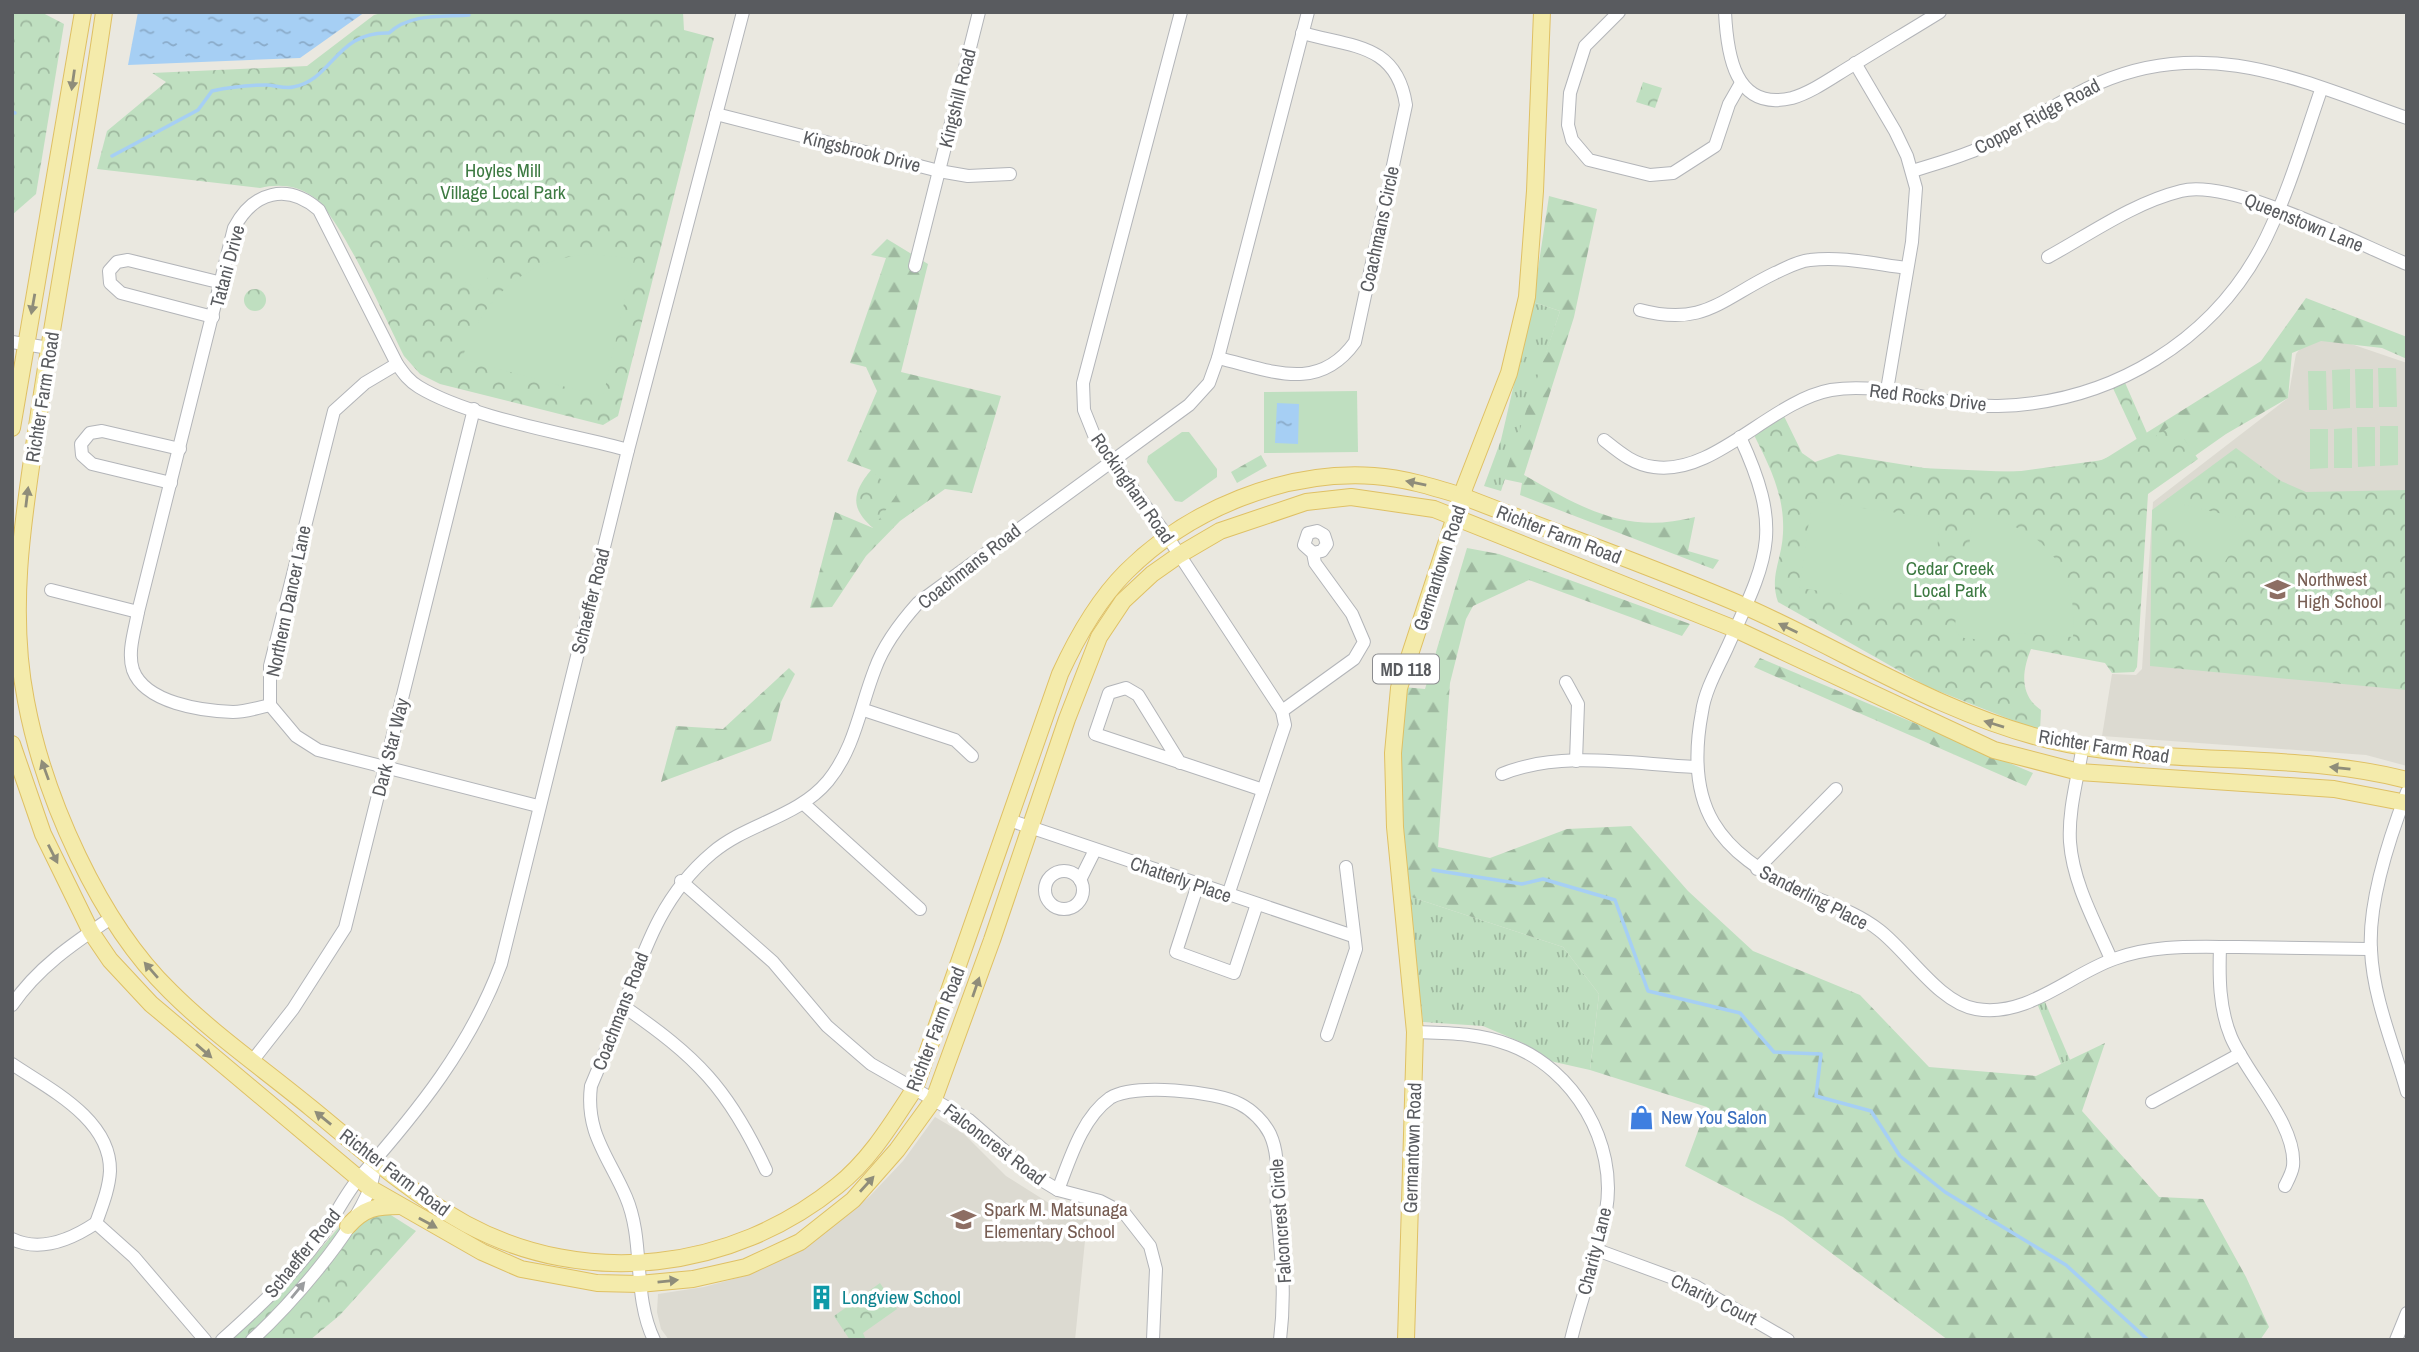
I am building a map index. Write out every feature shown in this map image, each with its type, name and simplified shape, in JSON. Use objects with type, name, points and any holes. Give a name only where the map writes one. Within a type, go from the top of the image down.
[{"type":"main road","name":"Richter Farm Road","points":[[12,428],[19,343],[83,12]]},
{"type":"main road","name":"Richter Farm Road","points":[[104,12],[49,348],[19,566],[18,633],[25,697],[37,749],[65,825],[111,918],[131,947],[170,992],[376,1161],[463,1222],[491,1236],[561,1258],[637,1264],[676,1260],[717,1252],[786,1223],[840,1184],[883,1138],[915,1088],[1060,674],[1074,643],[1108,592],[1126,572],[1167,536],[1219,508],[1268,489],[1317,478],[1373,476],[1419,483],[1462,496],[1744,607],[1924,696],[1986,722],[2050,740],[2174,758],[2231,759],[2379,772],[2407,779]]},
{"type":"main road","name":"Germantown Road","points":[[1406,1340],[1415,1032],[1395,827],[1394,722],[1399,688],[1462,496],[1509,373],[1527,297],[1535,191],[1542,12]]},
{"type":"main road","name":"Richter Farm Road","points":[[12,744],[43,834],[91,932],[110,960],[150,1004],[364,1184],[400,1206],[482,1252],[521,1269],[597,1283],[639,1284],[693,1279],[746,1267],[800,1242],[853,1200],[897,1150],[934,1099],[1099,637],[1124,601],[1152,574],[1179,555],[1220,531],[1306,502],[1351,497],[1434,509],[1735,629],[1994,750],[2079,772],[2334,789],[2405,799]]},
{"type":"main road","points":[[348,1226],[360,1212],[371,1208],[400,1206]]},
{"type":"street","name":"Schaeffer Road","points":[[252,1340],[307,1280],[348,1226],[376,1161],[451,1064],[484,1009],[501,964],[628,450],[743,12]]},
{"type":"street","name":"Kingshill Road","points":[[915,266],[979,12]]},
{"type":"street","name":"Rockingham Road","points":[[1181,12],[1083,383],[1084,410],[1094,435],[1110,461],[1167,536],[1282,710]]},
{"type":"street","name":"Coachmans Road","points":[[654,1340],[644,1318],[633,1221],[626,1197],[598,1143],[589,1104],[591,1086],[650,934],[681,881],[714,851],[804,804],[842,761],[864,710],[875,668],[899,625],[918,603],[1189,405],[1209,383],[1218,358],[1308,12]]},
{"type":"street","points":[[1619,12],[1585,46],[1570,93],[1568,125],[1572,140],[1589,160],[1650,175],[1674,173],[1715,146],[1728,104],[1741,83]]},
{"type":"street","points":[[1725,12],[1731,66],[1741,83],[1769,98],[1793,97],[1856,63],[1940,12]]},
{"type":"street","name":"Coachmans Circle","points":[[1218,358],[1293,376],[1324,371],[1343,359],[1355,342],[1406,105],[1402,81],[1381,55],[1302,33]]},
{"type":"street","points":[[1856,63],[1895,131],[1912,172],[1917,206],[1887,390]]},
{"type":"street","name":"Copper Ridge Road","points":[[1912,172],[1974,150],[2100,82],[2145,69],[2185,63],[2235,63],[2273,71],[2407,118]]},
{"type":"street","name":"Red Rocks Drive","points":[[1604,440],[1630,460],[1656,468],[1694,461],[1740,437],[1781,410],[1815,395],[1853,389],[1887,390],[1959,405],[1997,406],[2035,404],[2111,384],[2172,351],[2213,313],[2249,266],[2278,210],[2321,90]]},
{"type":"street","name":"Kingsbrook Drive","points":[[716,114],[939,171],[968,176],[1010,174]]},
{"type":"street","name":"Queenstown Lane","points":[[2048,257],[2144,204],[2184,190],[2209,188],[2248,198],[2407,264]]},
{"type":"street","name":"Tatani Drive","points":[[270,705],[235,712],[210,710],[156,696],[141,684],[133,670],[130,654],[138,612],[234,228],[250,204],[264,196],[278,194],[302,198],[319,210],[397,364],[407,378],[421,388],[474,409],[628,450]]},
{"type":"street","points":[[213,317],[121,293],[110,284],[109,271],[117,262],[128,260],[222,283]]},
{"type":"street","points":[[1640,310],[1669,318],[1699,313],[1790,265],[1809,260],[1858,261],[1907,268]]},
{"type":"street","points":[[19,343],[49,348]]},
{"type":"street","name":"Northern Dancer Lane","points":[[270,705],[270,666],[334,411],[365,383],[397,364]]},
{"type":"street","name":"Dark Star Way","points":[[253,1060],[293,1009],[345,928],[474,409]]},
{"type":"street","points":[[171,483],[92,464],[82,455],[81,444],[85,435],[102,431],[180,449]]},
{"type":"street","name":"Sanderling Place","points":[[1740,437],[1763,491],[1768,528],[1765,558],[1702,708],[1695,766],[1713,822],[1726,843],[1757,869],[1850,911],[1880,931],[1951,999],[1975,1009],[2003,1009],[2023,1004],[2111,959],[2171,946],[2371,949]]},
{"type":"street","points":[[1228,895],[1285,725],[1282,710],[1354,659],[1364,642],[1353,614],[1315,563],[1313,554]]},
{"type":"street","points":[[51,590],[138,612]]},
{"type":"street","points":[[1566,682],[1578,704],[1576,761]]},
{"type":"street","points":[[1180,763],[1133,690],[1119,688],[1109,693],[1095,734],[1180,763],[1263,790]]},
{"type":"street","points":[[270,705],[296,736],[318,750],[538,806]]},
{"type":"street","points":[[864,710],[955,740],[972,756]]},
{"type":"street","points":[[2083,746],[2070,841],[2074,869],[2111,959]]},
{"type":"street","points":[[1502,774],[1528,763],[1576,761],[1695,766]]},
{"type":"street","points":[[1757,869],[1836,789]]},
{"type":"street","points":[[2405,799],[2386,857],[2371,949],[2378,993],[2407,1092]]},
{"type":"street","points":[[804,804],[920,909]]},
{"type":"street","name":"Chatterly Place","points":[[1009,820],[1353,936]]},
{"type":"street","points":[[1080,880],[1095,850]]},
{"type":"street","points":[[1327,1035],[1356,949],[1346,867]]},
{"type":"street","name":"Falconcrest Road","points":[[681,881],[773,962],[845,1044],[888,1075],[969,1120],[1006,1155],[1058,1190],[1100,1201],[1125,1214],[1143,1236],[1156,1269],[1153,1340]]},
{"type":"street","points":[[1198,884],[1176,952],[1234,973],[1257,904]]},
{"type":"street","points":[[12,1005],[27,983],[59,954],[111,918]]},
{"type":"street","points":[[2220,947],[2221,999],[2226,1024],[2285,1132],[2293,1168],[2285,1186]]},
{"type":"street","points":[[623,1006],[663,1033],[709,1076],[740,1115],[766,1170]]},
{"type":"street","name":"Charity Lane","points":[[1415,1032],[1471,1034],[1509,1044],[1546,1066],[1568,1085],[1597,1133],[1604,1154],[1607,1210],[1571,1340]]},
{"type":"street","points":[[2152,1102],[2240,1054]]},
{"type":"street","points":[[12,1064],[61,1097],[101,1133],[110,1170],[96,1223],[75,1237],[50,1244],[23,1244],[12,1239]]},
{"type":"street","name":"Falconcrest Circle","points":[[1058,1190],[1077,1142],[1097,1111],[1111,1098],[1129,1090],[1155,1090],[1240,1104],[1256,1115],[1269,1133],[1276,1154],[1277,1203],[1285,1289],[1280,1340]]},
{"type":"street","name":"Schaeffer Road","points":[[222,1340],[295,1268],[364,1184]]},
{"type":"street","points":[[96,1223],[134,1256],[205,1340]]},
{"type":"street","name":"Charity Court","points":[[1597,1250],[1695,1286],[1788,1340]]},
{"type":"street","points":[[2396,1340],[2407,1313]]},
{"type":"shaded area","name":"Northwest High School","points":[[2313,331],[2407,363],[2407,766],[2366,755],[2102,736],[2112,674],[2136,675],[2142,669],[2153,502],[2288,398],[2296,354]]},
{"type":"shaded area","name":"Spark M. Matsunaga Elementary School","points":[[935,1117],[964,1134],[1006,1176],[1052,1205],[1088,1211],[1075,1340],[669,1340],[661,1329],[657,1312],[658,1294],[704,1287],[748,1275],[808,1244],[869,1197],[903,1161]]},
{"type":"green space","points":[[12,12],[41,12],[64,24],[36,194],[12,215]]},
{"type":"green space","name":"Hoyles Mill Village Local Park","points":[[385,12],[683,12],[684,30],[714,38],[618,416],[603,425],[440,384],[420,374],[404,356],[362,270],[335,223],[323,206],[306,192],[287,186],[260,188],[97,169],[107,131],[166,82],[152,73],[307,66],[374,15]]},
{"type":"green space","points":[[1643,82],[1662,88],[1655,108],[1636,102]]},
{"type":"green space","points":[[1549,196],[1597,209],[1574,317],[1524,475],[1585,508],[1605,515],[1647,523],[1695,517],[1688,551],[1719,560],[1713,569],[1520,495],[1522,483],[1503,479],[1560,311],[1533,302]]},
{"type":"green space","points":[[887,239],[928,264],[901,372],[1001,396],[972,493],[945,489],[900,521],[866,556],[832,607],[810,608],[835,512],[873,528],[871,470],[847,461],[877,391],[866,367],[850,363],[886,258],[871,255]]},
{"type":"green space","points":[[459,243],[494,267],[480,291],[445,269]]},
{"type":"green space","points":[[591,254],[634,259],[603,397],[462,359],[481,317],[510,285],[547,263]]},
{"type":"green space","points":[[255,289],[263,292],[266,300],[263,308],[255,311],[247,308],[244,300],[247,292]]},
{"type":"green space","points":[[2306,298],[2407,337],[2407,359],[2382,348],[2321,341],[2292,353],[2288,398],[2226,434],[2145,491],[2010,498],[1826,458],[1921,468],[2014,472],[2103,460],[2261,361]]},
{"type":"green space","points":[[1533,302],[1560,311],[1501,491],[1484,486],[1501,440]]},
{"type":"green space","points":[[2378,368],[2396,368],[2397,407],[2379,407]]},
{"type":"green space","points":[[2350,369],[2350,408],[2333,409],[2332,370]]},
{"type":"green space","points":[[2355,369],[2373,369],[2373,408],[2356,408]]},
{"type":"green space","points":[[2308,371],[2326,371],[2327,410],[2309,410]]},
{"type":"green space","name":"Cedar Creek Local Park","points":[[2123,378],[2150,440],[2174,424],[2198,459],[2148,494],[2137,667],[2134,672],[2112,673],[2105,663],[2031,649],[2024,682],[2029,697],[2041,710],[2040,731],[1928,687],[1778,602],[1775,576],[1783,533],[1781,505],[1774,479],[1751,429],[1781,410],[1802,453],[1815,462],[1838,454],[1955,473],[2060,470],[2099,461],[2139,444],[2111,384]]},
{"type":"green space","points":[[1357,391],[1358,452],[1264,453],[1264,392]]},
{"type":"green space","points":[[2380,426],[2398,426],[2398,465],[2380,466]]},
{"type":"green space","points":[[2357,427],[2375,427],[2375,466],[2358,467]]},
{"type":"green space","points":[[2352,428],[2352,468],[2334,468],[2334,429]]},
{"type":"green space","points":[[2310,429],[2328,429],[2328,468],[2310,469]]},
{"type":"green space","points":[[1182,432],[1189,432],[1217,469],[1217,477],[1182,502],[1175,501],[1147,462],[1148,456]]},
{"type":"green space","points":[[2236,448],[2281,481],[2306,492],[2407,490],[2407,690],[2150,666],[2152,510]]},
{"type":"green space","points":[[1261,455],[1267,466],[1237,483],[1231,472]]},
{"type":"green space","points":[[871,470],[897,494],[873,528],[860,514],[856,500],[860,486]]},
{"type":"green space","points":[[1812,501],[1941,519],[1929,606],[1799,588]]},
{"type":"green space","points":[[2176,503],[2244,519],[2240,538],[2224,563],[2162,510]]},
{"type":"green space","points":[[1974,517],[2019,528],[2051,554],[2070,591],[2074,613],[2073,637],[1996,632],[1994,641],[1964,638],[1957,633],[1955,624]]},
{"type":"green space","points":[[1467,548],[1499,554],[1690,624],[1682,636],[1529,580],[1473,606],[1466,619],[1450,683],[1438,847],[1490,858],[1567,829],[1631,826],[1688,891],[1753,951],[1860,995],[1929,1067],[2036,1076],[2105,1043],[2082,1111],[2159,1197],[2203,1199],[2246,1277],[2269,1327],[2260,1340],[1948,1340],[1783,1217],[1685,1166],[1707,1107],[1590,1070],[1599,994],[1563,947],[1408,896],[1401,792],[1403,687],[1425,689]]},
{"type":"green space","points":[[1760,658],[2033,773],[2026,786],[1754,667]]},
{"type":"green space","points":[[789,668],[795,674],[781,702],[771,741],[661,782],[676,726],[723,729]]},
{"type":"green space","points":[[1408,896],[1563,947],[1599,994],[1590,1070],[1550,1061],[1523,1043],[1483,1026],[1423,1022]]},
{"type":"green space","points":[[2042,995],[2070,1060],[2061,1064],[2035,998]]},
{"type":"green space","points":[[375,1205],[416,1231],[340,1315],[310,1340],[232,1340],[232,1334],[293,1281],[356,1207]]},
{"type":"green space","points":[[880,1283],[897,1309],[863,1333],[866,1340],[850,1340],[834,1316]]},
{"type":"water","points":[[138,12],[365,12],[300,58],[128,65]]},
{"type":"water","points":[[1277,403],[1299,404],[1298,444],[1275,443]]},
{"type":"waterway","points":[[112,156],[198,110],[212,91],[252,85],[293,87],[306,83],[346,47],[371,34],[389,33],[416,19],[469,15]]},
{"type":"waterway","points":[[1433,870],[1522,884],[1543,879],[1615,900],[1648,991],[1740,1013],[1774,1052],[1821,1054],[1816,1096],[1871,1111],[1900,1156],[1945,1192],[2066,1265],[2148,1340]]},
{"type":"place","name":"Northwest High School","points":[[2277,590]]},
{"type":"place","name":"New You Salon","points":[[1641,1117]]},
{"type":"place","name":"Spark M. Matsunaga Elementary School","points":[[964,1220]]},
{"type":"place","name":"Longview School","points":[[822,1297]]}]
